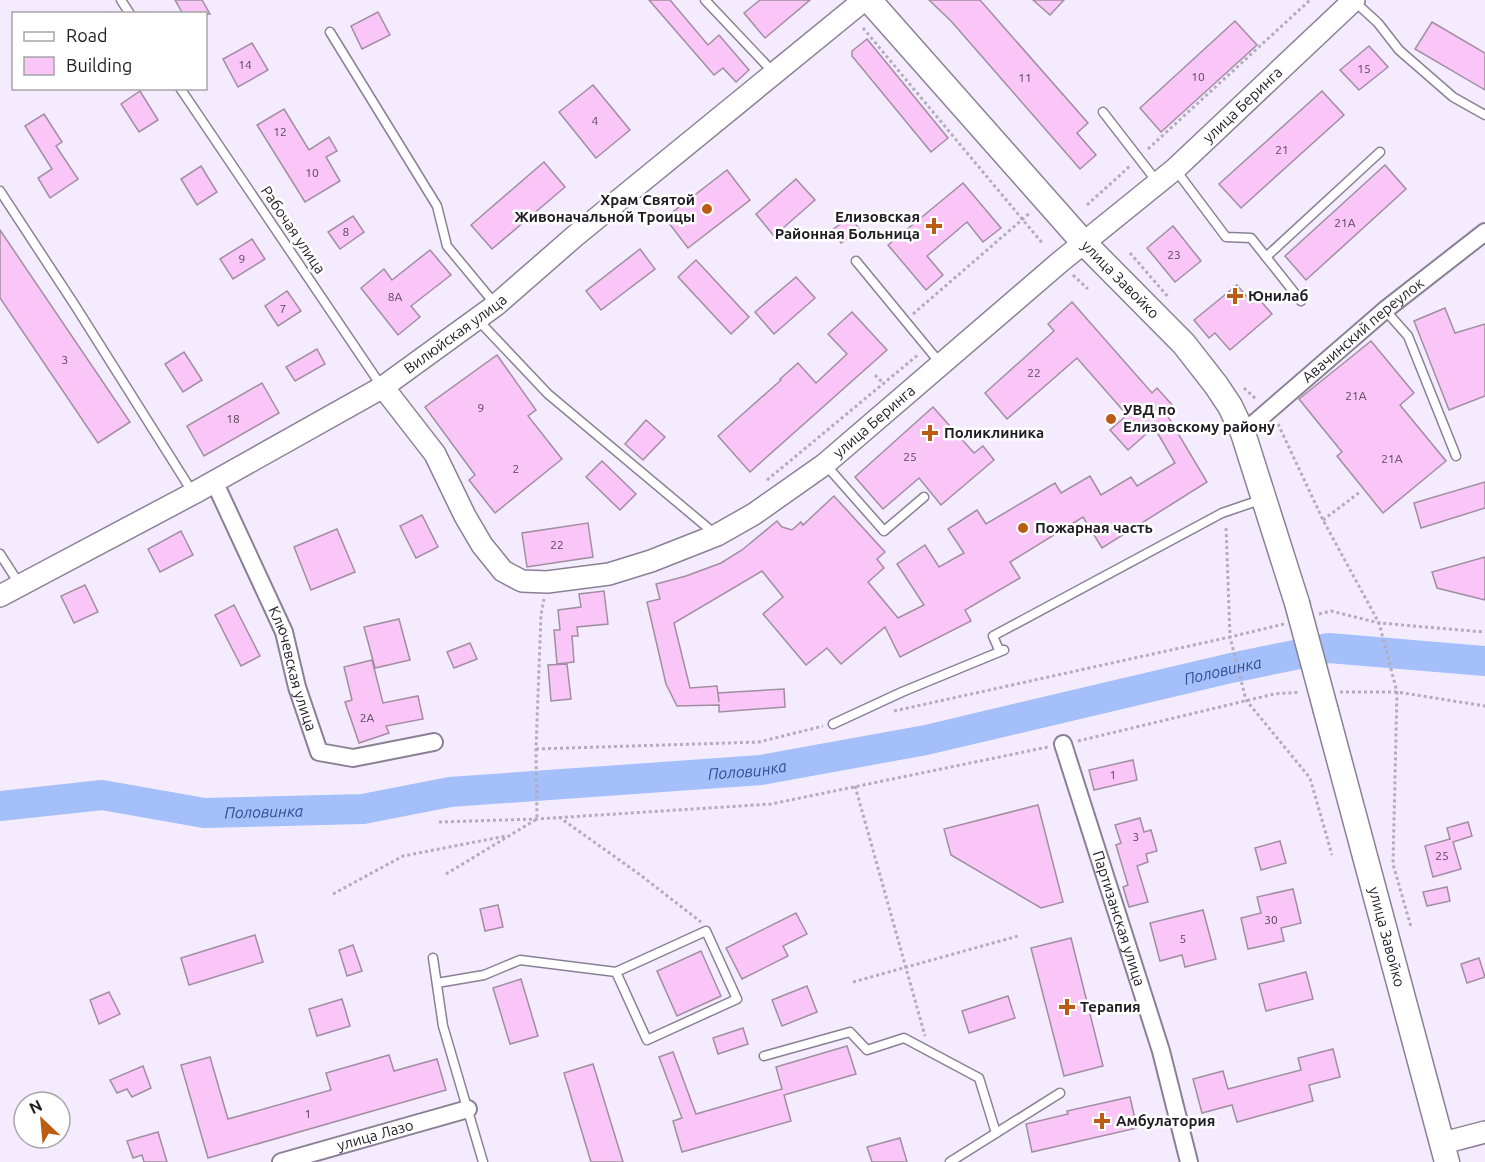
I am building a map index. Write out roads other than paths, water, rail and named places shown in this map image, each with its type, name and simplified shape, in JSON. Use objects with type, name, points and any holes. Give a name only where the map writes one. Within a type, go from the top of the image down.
[{"type":"main road","name":"улица Завойко","points":[[869,0],[1084,243],[1184,344],[1203,366],[1230,406],[1243,433],[1297,603],[1333,702],[1445,1153]]},
{"type":"street","name":"Вилюйская улица","points":[[0,596],[194,493],[383,387],[496,305],[575,236],[864,0]]},
{"type":"street","name":"улица Беринга","points":[[383,387],[435,454],[465,516],[492,559],[502,571],[522,580],[547,582],[609,574],[651,561],[717,535],[754,514],[825,464],[934,355],[1084,243],[1175,169],[1354,1]]},
{"type":"street","name":"Авачинский переулок","points":[[1243,433],[1385,310],[1485,232]]},
{"type":"street","name":"Ключевская улица","points":[[214,481],[284,632],[297,687],[319,752],[353,758],[434,742]]},
{"type":"street","name":"Партизанская улица","points":[[1063,744],[1161,1051],[1189,1162]]},
{"type":"street","name":"улица Лазо","points":[[281,1162],[468,1109]]},
{"type":"street","points":[[1445,1153],[1485,1132]]},
{"type":"lane","points":[[705,0],[775,73]]},
{"type":"lane","points":[[1354,1],[1378,23],[1400,50],[1453,97],[1485,115]]},
{"type":"lane","points":[[330,32],[437,206],[447,246],[496,305]]},
{"type":"lane","name":"Рабочая улица","points":[[181,90],[383,387]]},
{"type":"lane","points":[[1103,112],[1158,183]]},
{"type":"lane","points":[[1266,257],[1380,152]]},
{"type":"lane","points":[[1175,169],[1226,237],[1251,238],[1301,301]]},
{"type":"lane","points":[[0,191],[194,493]]},
{"type":"lane","points":[[856,261],[934,355]]},
{"type":"lane","points":[[1385,310],[1408,336],[1456,456]]},
{"type":"lane","points":[[477,319],[548,394],[717,535]]},
{"type":"lane","points":[[825,464],[884,531],[924,497]]},
{"type":"lane","points":[[833,724],[902,692],[1004,650],[999,650],[993,636],[1222,513],[1263,499]]},
{"type":"lane","points":[[0,554],[20,585]]},
{"type":"lane","points":[[437,983],[484,975],[520,960],[616,972],[706,931],[736,999],[647,1040],[616,972]]},
{"type":"lane","points":[[433,958],[444,1026],[483,1162]]},
{"type":"lane","points":[[764,1056],[850,1032],[867,1050],[904,1038],[979,1078],[996,1133]]},
{"type":"lane","points":[[950,1162],[1060,1093]]},
{"type":"waterway","name":"Половинка","points":[[0,806],[102,795],[204,813],[363,809],[450,792],[761,770],[926,740],[1231,668],[1329,648],[1485,661]]},
{"type":"place","name":"Храм Святой Живоначальной Троицы","points":[[707,209]]},
{"type":"place","name":"Елизовская Районная Больница","points":[[934,226]]},
{"type":"place","name":"Юнилаб","points":[[1235,296]]},
{"type":"place","name":"УВД по Елизовскому району","points":[[1111,419]]},
{"type":"place","name":"Поликлиника","points":[[930,433]]},
{"type":"place","name":"Пожарная часть","points":[[1023,528]]},
{"type":"place","name":"Терапия","points":[[1067,1007]]},
{"type":"place","name":"Амбулатория","points":[[1102,1121]]}]
